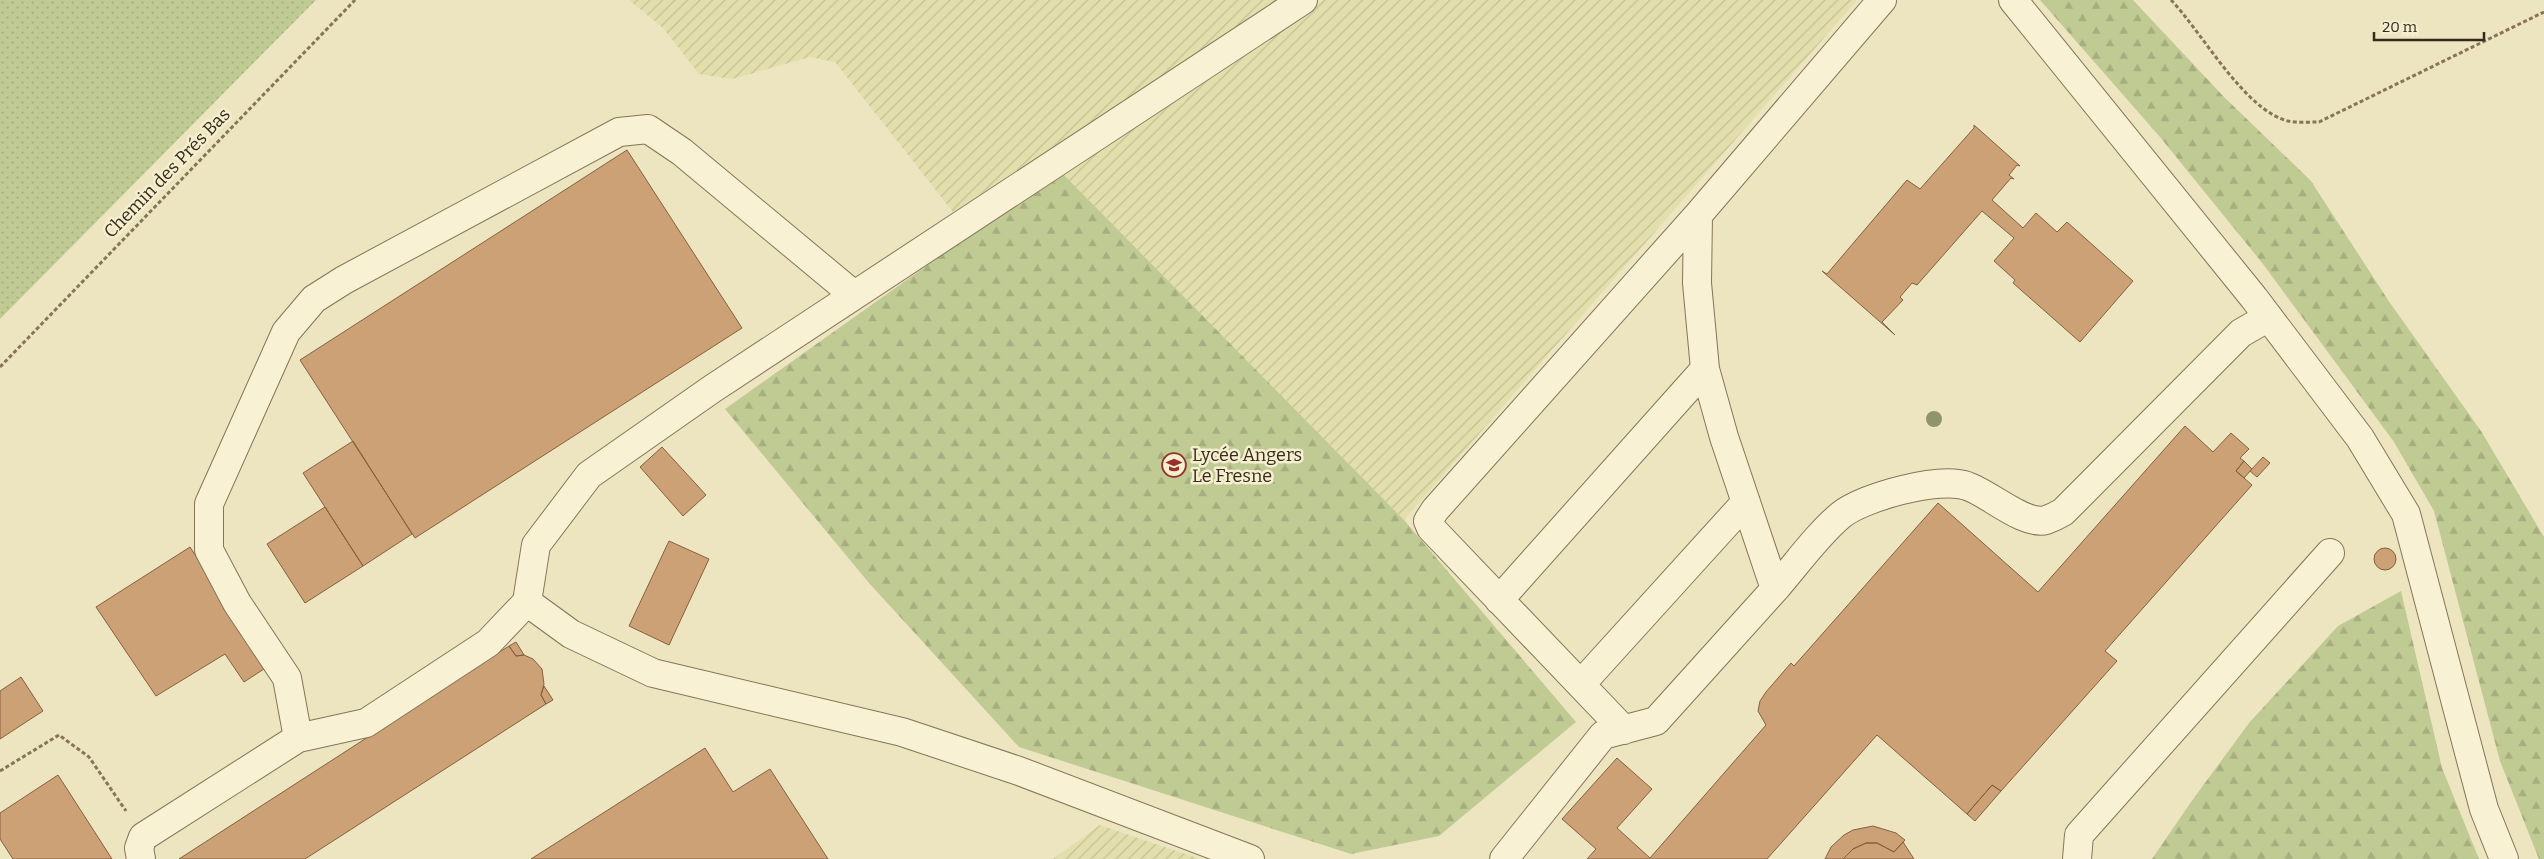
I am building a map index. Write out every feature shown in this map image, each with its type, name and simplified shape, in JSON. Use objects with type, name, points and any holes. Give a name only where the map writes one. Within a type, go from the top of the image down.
[{"type":"street","points":[[141,859],[139,848],[143,837],[298,738],[366,723],[488,643],[527,602],[536,545],[589,475],[712,389],[1303,0]]},
{"type":"street","points":[[1624,730],[1431,528],[1428,521],[1435,510],[1698,215],[1882,0]]},
{"type":"street","points":[[2014,0],[2360,438],[2406,514],[2484,809],[2504,859]]},
{"type":"street","points":[[298,738],[287,678],[237,603],[209,550],[210,504],[286,332],[314,298],[344,280],[620,132],[648,129],[682,152],[854,295]]},
{"type":"street","points":[[1698,215],[1697,283],[1706,369],[1724,438],[1775,589]]},
{"type":"street","points":[[1504,859],[1603,735],[1656,721],[1840,516],[1855,505],[1939,482],[1966,485],[1988,495],[2023,517],[2040,521],[2063,512],[2241,333],[2267,318]]},
{"type":"street","points":[[1499,600],[1706,369]]},
{"type":"street","points":[[1581,684],[1746,502]]},
{"type":"street","points":[[2077,859],[2079,835],[2330,553]]},
{"type":"street","points":[[527,602],[571,634],[653,673],[902,732],[1019,771],[1250,859]]},
{"type":"path","name":"Chemin des Prés Bas","points":[[0,367],[355,0]]},
{"type":"path","points":[[2171,0],[2220,62],[2262,108],[2288,121],[2311,122],[2319,122],[2544,12]]},
{"type":"path","points":[[0,771],[58,735],[89,757],[114,794]]},
{"type":"shaded area","points":[[629,0],[1276,0],[953,212],[835,62],[810,57],[732,79],[699,74],[663,28]]},
{"type":"shaded area","points":[[1323,0],[1857,0],[1404,520],[1060,171]]},
{"type":"shaded area","points":[[1100,825],[1200,859],[1053,859]]},
{"type":"green space","points":[[0,0],[316,0],[0,319]]},
{"type":"green space","points":[[2040,0],[2133,0],[2224,97],[2311,181],[2388,300],[2481,431],[2544,537],[2544,859],[2539,859],[2500,761],[2434,511],[2394,442],[2263,264],[2160,137]]},
{"type":"green space","points":[[1060,171],[1404,520],[1576,722],[1439,836],[1351,854],[1019,747],[869,583],[725,409]]},
{"type":"green space","points":[[2401,591],[2442,768],[2479,859],[2152,859],[2249,723],[2338,626]]},
{"type":"building","points":[[1974,125],[2020,166],[2017,165],[2009,175],[2014,179],[2011,178],[1992,200],[2023,228],[2036,213],[2057,232],[2067,222],[2133,281],[2080,342],[2013,283],[2015,280],[1994,261],[2014,238],[1982,211],[1917,285],[1912,283],[1900,297],[1903,300],[1882,322],[1895,335],[1822,271],[1827,274],[1907,180],[1920,189],[1974,128]]},
{"type":"building","points":[[627,150],[742,328],[415,538],[300,360]]},
{"type":"building","points":[[2185,426],[2213,452],[2231,433],[2249,449],[2240,458],[2244,461],[2236,471],[2252,485],[2105,651],[2117,661],[2001,791],[1992,785],[1967,814],[1877,735],[1767,859],[1587,859],[1596,849],[1562,819],[1617,758],[1652,789],[1617,828],[1650,858],[1766,725],[1758,711],[1760,701],[1766,692],[1791,663],[1794,666],[1938,503],[2038,592]]},
{"type":"building","points":[[353,441],[412,534],[363,566],[303,473]]},
{"type":"building","points":[[662,447],[706,495],[683,516],[640,467]]},
{"type":"building","points":[[2263,457],[2270,463],[2257,477],[2250,471]]},
{"type":"building","points":[[2244,461],[2252,469],[2244,478],[2236,471]]},
{"type":"building","points":[[325,507],[363,566],[305,603],[267,544]]},
{"type":"building","points":[[669,541],[709,559],[669,645],[629,626]]},
{"type":"building","points":[[190,547],[267,667],[244,682],[225,654],[156,696],[96,607]]},
{"type":"building","points":[[2385,548],[2393,551],[2396,559],[2393,567],[2385,570],[2377,567],[2374,559],[2377,551]]},
{"type":"building","points":[[516,642],[524,655],[516,656],[509,646]]},
{"type":"building","points":[[509,646],[516,656],[524,655],[533,659],[542,669],[544,684],[541,695],[546,704],[305,859],[179,859]]},
{"type":"building","points":[[21,677],[43,711],[0,739],[0,691]]},
{"type":"building","points":[[544,686],[553,700],[546,704],[541,695]]},
{"type":"building","points":[[705,748],[733,792],[770,769],[828,859],[531,859]]},
{"type":"building","points":[[58,775],[112,859],[13,859],[0,839],[0,813]]},
{"type":"building","points":[[1992,785],[2001,791],[1975,821],[1967,814]]},
{"type":"building","points":[[1873,826],[1896,833],[1905,840],[1894,852],[1877,843],[1866,843],[1853,849],[1843,859],[1825,859],[1831,847],[1844,835],[1853,830]]},
{"type":"building","points":[[1903,842],[1914,859],[1843,859],[1853,849],[1866,843],[1877,843],[1894,852]]},
{"type":"place","name":"Lycée Angers Le Fresne","points":[[1174,465]]}]
